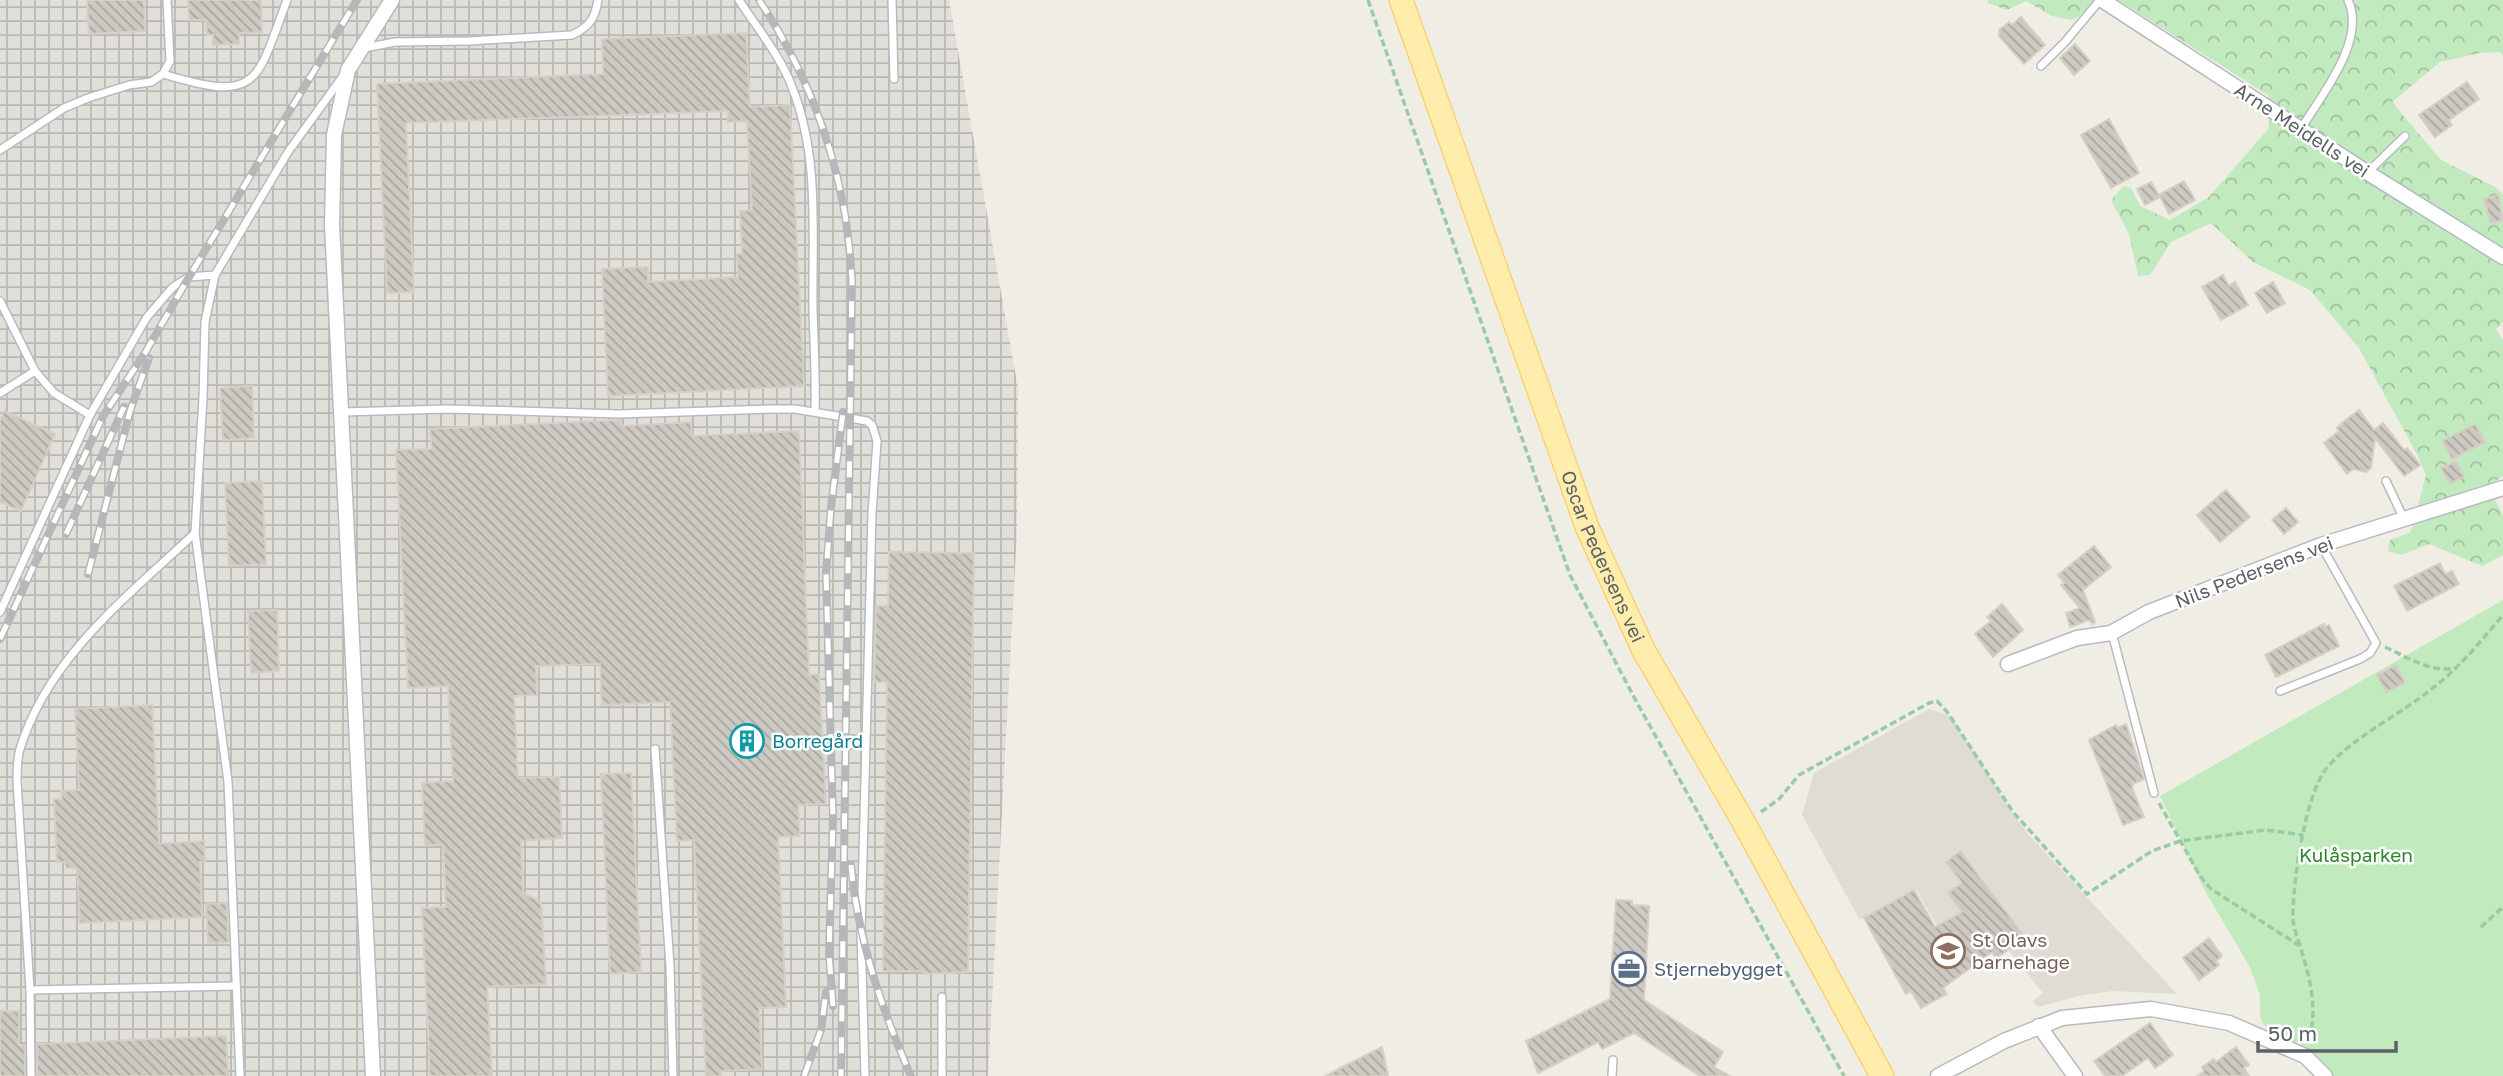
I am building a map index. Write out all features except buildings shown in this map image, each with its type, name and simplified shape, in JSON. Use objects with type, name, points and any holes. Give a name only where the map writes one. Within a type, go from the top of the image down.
[{"type":"main road","name":"Oscar Pedersens vei","points":[[1401,0],[1587,527],[1644,651],[1743,821],[1882,1076]]},
{"type":"street","points":[[373,1076],[332,224],[334,135],[348,70],[392,0]]},
{"type":"street","name":"Arne Meidells vei","points":[[2101,0],[2503,257]]},
{"type":"street","name":"Nils Pedersens vei","points":[[2008,664],[2077,638],[2111,633],[2149,612],[2321,545],[2503,488]]},
{"type":"street","points":[[1938,1076],[2039,1026],[2076,1015],[2151,1009],[2229,1023],[2305,1056],[2325,1076]]},
{"type":"street","points":[[2039,1026],[2075,1076]]},
{"type":"lane","points":[[0,150],[64,108],[129,85],[151,82],[163,74],[170,61],[167,0]]},
{"type":"lane","points":[[163,74],[191,83],[223,88],[241,85],[254,78],[262,67],[288,0]]},
{"type":"lane","points":[[360,49],[394,42],[572,35],[586,28],[592,21],[598,0]]},
{"type":"lane","points":[[738,0],[786,73],[806,128],[811,167],[815,412]]},
{"type":"lane","points":[[892,0],[894,79]]},
{"type":"lane","points":[[2041,66],[2101,0]]},
{"type":"lane","points":[[2301,129],[2347,51],[2353,32],[2352,9],[2348,0]]},
{"type":"lane","points":[[240,1076],[228,782],[195,533],[205,322],[215,275],[288,152],[348,70]]},
{"type":"lane","points":[[2368,173],[2405,136]]},
{"type":"lane","points":[[0,612],[90,415],[147,317],[173,287],[189,276],[215,275]]},
{"type":"lane","points":[[0,301],[34,371],[54,393],[90,415]]},
{"type":"lane","points":[[0,393],[34,371]]},
{"type":"lane","points":[[341,412],[460,409],[619,414],[771,408],[867,421],[875,429],[877,441],[872,514],[861,920],[865,1076]]},
{"type":"lane","points":[[2386,481],[2404,519]]},
{"type":"lane","points":[[31,1076],[30,990],[17,781],[19,751],[34,714],[55,675],[89,634],[195,533]]},
{"type":"lane","points":[[2280,691],[2360,659],[2370,653],[2376,643],[2321,545]]},
{"type":"lane","points":[[2111,633],[2154,793]]},
{"type":"lane","points":[[655,749],[670,965],[673,1076]]},
{"type":"lane","points":[[30,990],[236,986]]},
{"type":"lane","points":[[942,998],[942,1076]]},
{"type":"lane","points":[[1612,1076],[1613,1060]]},
{"type":"path","points":[[2305,1056],[2314,1025],[2314,998],[2293,922],[2294,888],[2303,835],[2324,771],[2340,754],[2432,690],[2459,667],[2503,615]]},
{"type":"path","points":[[2376,643],[2442,670],[2459,667]]},
{"type":"path","points":[[1743,821],[1768,809],[1799,775],[1937,701],[1948,713],[2014,812],[2087,894],[2152,850],[2180,841],[2266,830],[2303,835]]},
{"type":"path","points":[[2154,793],[2200,876],[2211,889],[2300,946]]},
{"type":"path","points":[[2481,927],[2503,907]]},
{"type":"shaded area","points":[[0,0],[949,0],[1018,388],[1017,531],[988,1076],[0,1076]]},
{"type":"shaded area","points":[[1929,709],[1951,716],[2028,834],[2177,994],[2113,991],[2083,995],[2038,1007],[2033,1001],[2043,993],[2009,951],[2026,937],[1978,873],[1950,893],[1964,912],[1938,927],[1916,889],[1860,920],[1802,815],[1814,773]]},
{"type":"green space","points":[[1988,0],[2106,0],[2072,20],[2052,16],[2026,1],[2007,10],[1988,3]]},
{"type":"green space","points":[[2118,0],[2503,0],[2503,56],[2500,52],[2480,53],[2440,62],[2392,102],[2441,160],[2497,188],[2503,195],[2503,322],[2496,329],[2503,340],[2503,476],[2488,487],[2503,515],[2503,555],[2482,566],[2429,544],[2401,555],[2388,551],[2390,540],[2411,532],[2426,475],[2359,348],[2310,290],[2253,262],[2211,223],[2171,242],[2150,275],[2138,276],[2129,234],[2111,200],[2124,186],[2131,188],[2140,206],[2170,220],[2209,197],[2269,128],[2268,95]]},
{"type":"green space","name":"Kulåsparken","points":[[2503,600],[2503,1076],[2325,1076],[2285,1034],[2264,1025],[2260,1016],[2260,995],[2250,967],[2206,893],[2160,796]]},
{"type":"railway","points":[[0,639],[103,416],[145,353],[357,0]]},
{"type":"railway","points":[[759,0],[800,72],[821,123],[843,204],[852,279],[841,1076]]},
{"type":"railway","points":[[88,574],[130,411],[149,358]]},
{"type":"railway","points":[[66,534],[124,407]]},
{"type":"railway","points":[[833,1006],[829,954],[833,818],[826,573],[843,412]]},
{"type":"railway","points":[[851,865],[859,920],[872,973],[911,1076]]},
{"type":"railway","points":[[804,1076],[821,1030],[826,992]]},
{"type":"place","name":"Borregård","points":[[747,741]]},
{"type":"place","name":"St Olavs barnehage","points":[[1948,951]]},
{"type":"place","name":"Stjernebygget","points":[[1629,969]]}]
